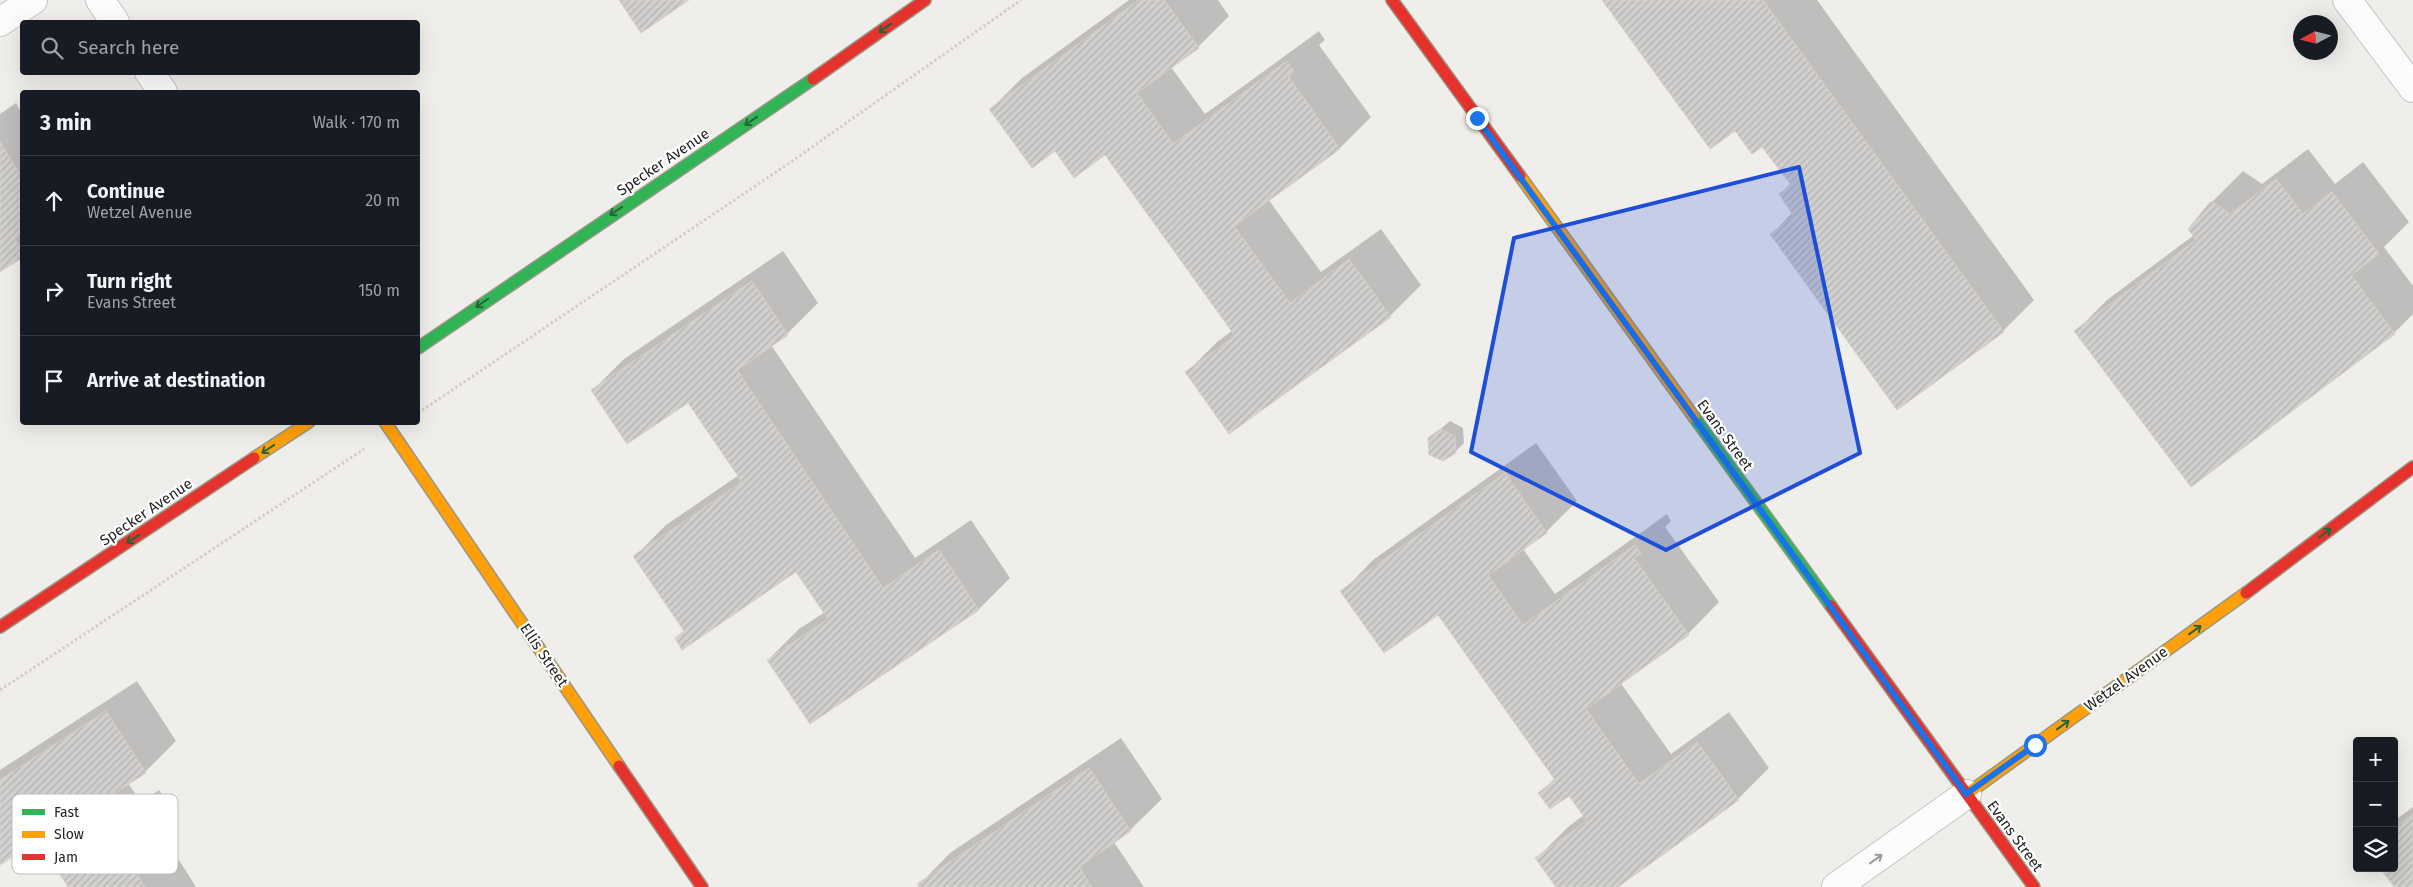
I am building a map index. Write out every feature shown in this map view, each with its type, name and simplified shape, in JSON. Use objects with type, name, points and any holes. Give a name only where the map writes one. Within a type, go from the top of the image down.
[{"type":"street","points":[[0,22],[33,0]]},
{"type":"street","points":[[100,0],[114,20]]},
{"type":"street","name":"Specker Avenue","points":[[420,347],[546,259],[817,77],[924,0]]},
{"type":"street","name":"Evans Street","points":[[1392,0],[2034,887]]},
{"type":"street","points":[[2347,0],[2413,88]]},
{"type":"street","points":[[151,75],[161,90]]},
{"type":"street","name":"Specker Avenue","points":[[0,628],[304,425]]},
{"type":"street","name":"Ellis Street","points":[[388,427],[702,887]]},
{"type":"street","name":"Wetzel Avenue","points":[[1836,887],[2219,613],[2413,467]]},
{"type":"path","points":[[420,413],[788,164],[1021,0]]},
{"type":"path","points":[[0,690],[388,427]]},
{"type":"highlighted area","points":[[1799,167],[1860,453],[1666,550],[1471,452],[1514,238]]},
{"type":"building","points":[[619,0],[689,0],[641,33]]},
{"type":"building","points":[[1139,0],[1164,0],[1199,48],[1137,93],[1173,144],[1287,61],[1294,72],[1288,76],[1340,149],[1234,226],[1290,303],[1349,259],[1391,317],[1229,434],[1185,372],[1235,336],[1105,155],[1074,178],[1055,151],[1032,168],[989,109]]},
{"type":"building","points":[[1602,0],[1763,0],[2004,332],[1897,410],[1770,234],[1794,216],[1779,194],[1791,185],[1762,147],[1752,154],[1735,131],[1710,149]]},
{"type":"building","points":[[0,142],[20,175],[20,234],[14,238],[20,247],[20,259],[0,272]]},
{"type":"building","points":[[2276,179],[2303,214],[2332,192],[2379,254],[2351,275],[2395,334],[2191,487],[2074,331],[2196,240],[2188,229],[2211,201],[2230,214]]},
{"type":"building","points":[[752,281],[788,335],[737,370],[883,588],[939,550],[979,610],[810,724],[767,660],[828,619],[796,572],[682,650],[675,638],[684,631],[633,556],[742,482],[688,403],[627,444],[591,390]]},
{"type":"building","points":[[1440,429],[1455,436],[1456,453],[1443,461],[1429,455],[1428,438]]},
{"type":"building","points":[[1505,473],[1547,533],[1488,575],[1523,625],[1635,545],[1641,553],[1634,558],[1689,635],[1586,709],[1639,784],[1697,742],[1739,800],[1618,887],[1556,887],[1535,858],[1587,821],[1569,796],[1550,809],[1538,793],[1555,780],[1438,615],[1384,653],[1340,591]]},
{"type":"building","points":[[106,711],[146,773],[113,794],[12,794],[12,857],[0,865],[0,780]]},
{"type":"building","points":[[1089,768],[1131,831],[1079,867],[1092,887],[919,887],[917,884]]},
{"type":"building","points":[[2413,814],[2413,887],[2394,887],[2383,872],[2398,872],[2398,825]]},
{"type":"building","points":[[60,874],[137,874],[145,887],[68,887]]},
{"type":"traffic: fast","points":[[420,347],[813,79]]},
{"type":"traffic: fast","points":[[1694,417],[1831,606]]},
{"type":"traffic: slow","points":[[1520,176],[1694,417]]},
{"type":"traffic: slow","points":[[254,458],[304,425]]},
{"type":"traffic: slow","points":[[387,425],[619,766]]},
{"type":"traffic: slow","points":[[1967,794],[2246,593]]},
{"type":"traffic: jam","points":[[813,79],[925,0]]},
{"type":"traffic: jam","points":[[1392,0],[1520,176]]},
{"type":"traffic: jam","points":[[0,627],[254,458]]},
{"type":"traffic: jam","points":[[2246,593],[2413,467]]},
{"type":"traffic: jam","points":[[1831,606],[2034,887]]},
{"type":"traffic: jam","points":[[619,766],[702,887]]},
{"type":"route","points":[[1477,118],[1966,794],[2035,745]]}]
